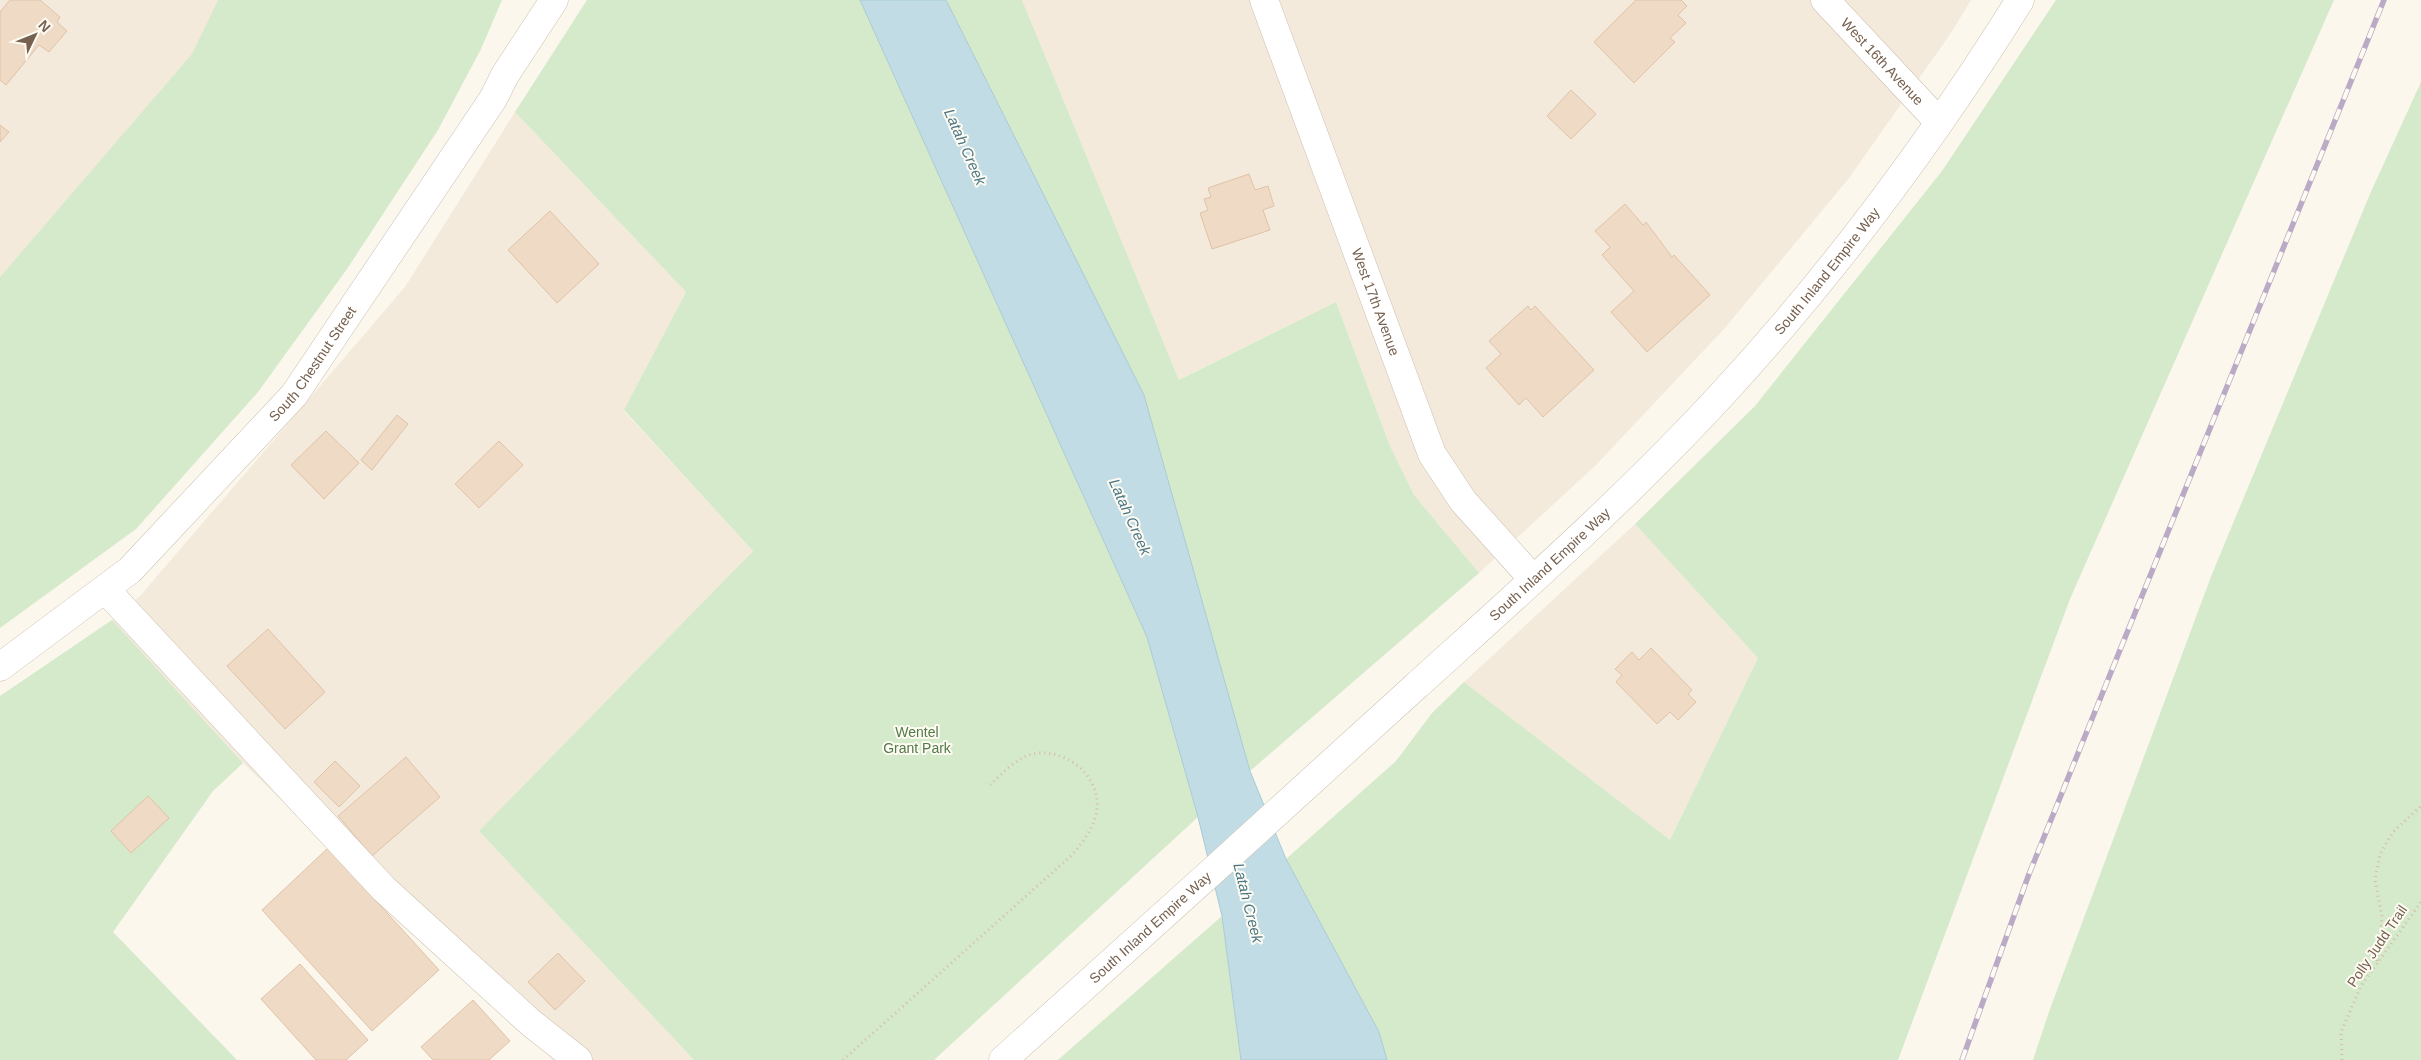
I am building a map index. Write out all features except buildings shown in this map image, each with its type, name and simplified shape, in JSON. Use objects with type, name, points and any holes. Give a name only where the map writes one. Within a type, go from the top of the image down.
[{"type":"street","name":"South Chestnut Street","points":[[0,667],[130,570],[294,395],[493,99],[505,75],[554,0]]},
{"type":"street","name":"West 17th Avenue","points":[[1264,0],[1432,454],[1445,477],[1463,501],[1533,580]]},
{"type":"street","name":"West 16th Avenue","points":[[1825,0],[1939,122]]},
{"type":"street","name":"South Inland Empire Way","points":[[1003,1060],[1533,580],[1679,440],[1733,382],[1816,286],[1860,231],[1939,122],[2020,0]]},
{"type":"street","points":[[105,589],[384,889],[531,1023],[578,1060]]},
{"type":"path","points":[[843,1060],[1073,854],[1089,834],[1097,807],[1093,785],[1081,768],[1067,757],[1053,753],[1030,755],[1010,766],[990,785]]},
{"type":"path","points":[[2377,963],[2382,917],[2375,880],[2380,854],[2393,832],[2421,806]]},
{"type":"path","name":"Polly Judd Trail","points":[[2342,1060],[2340,1032],[2361,986],[2421,902]]},
{"type":"shaded area","points":[[0,0],[218,0],[193,54],[0,277]]},
{"type":"shaded area","points":[[1022,0],[1971,0],[1951,33],[1849,178],[1725,328],[1596,465],[1479,573],[1414,495],[1390,446],[1336,302],[1179,380]]},
{"type":"shaded area","points":[[515,112],[686,292],[624,411],[753,551],[479,831],[694,1060],[553,1060],[243,763],[112,620],[140,596],[405,287]]},
{"type":"shaded area","points":[[1635,524],[1758,658],[1670,840],[1464,682]]},
{"type":"green space","points":[[218,0],[502,0],[481,49],[438,130],[347,269],[258,392],[136,529],[0,628],[0,277],[192,54]]},
{"type":"green space","name":"Wentel Grant Park","points":[[587,0],[860,0],[1147,637],[1198,817],[934,1060],[694,1060],[479,831],[753,551],[624,410],[686,292],[515,112]]},
{"type":"green space","points":[[946,0],[1022,0],[1179,380],[1336,302],[1390,446],[1414,495],[1479,573],[1250,771],[1144,395]]},
{"type":"green space","points":[[2056,0],[2334,0],[2070,599],[1898,1060],[1387,1060],[1379,1032],[1286,859],[1396,761],[1432,713],[1464,682],[1670,840],[1758,658],[1635,524],[1755,406],[1942,171]]},
{"type":"green space","points":[[2421,82],[2421,1060],[2033,1060],[2050,1009],[2212,574],[2370,194]]},
{"type":"green space","points":[[112,620],[243,763],[213,791],[113,932],[237,1060],[0,1060],[0,696]]},
{"type":"green space","points":[[1222,916],[1241,1060],[1058,1060]]},
{"type":"water","name":"Latah Creek","points":[[860,0],[946,0],[1144,395],[1250,771],[1286,859],[1379,1032],[1387,1060],[1241,1060],[1222,916],[1198,817],[1147,637]]},
{"type":"railway","points":[[1962,1060],[2029,874],[2384,0]]}]
